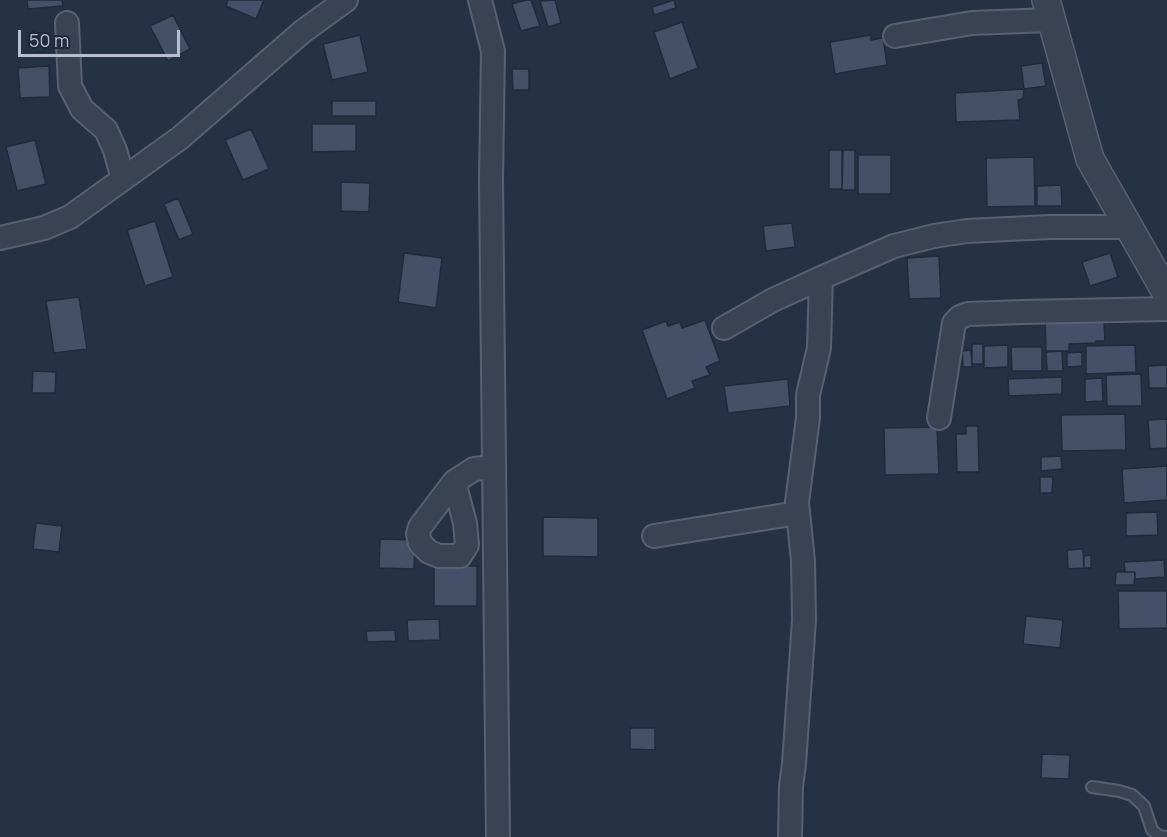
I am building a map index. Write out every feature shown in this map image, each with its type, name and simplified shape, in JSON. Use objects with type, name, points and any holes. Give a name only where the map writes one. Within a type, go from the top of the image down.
[{"type":"street","points":[[0,238],[44,228],[70,218],[180,138],[302,32],[346,0]]},
{"type":"street","points":[[480,0],[493,51],[491,180],[498,837]]},
{"type":"street","points":[[895,36],[1048,10],[1090,159],[1167,294]]},
{"type":"street","points":[[67,23],[70,87],[82,109],[106,130],[115,150],[123,180]]},
{"type":"street","points":[[724,328],[773,300],[894,246],[967,231],[1050,227],[1127,227]]},
{"type":"street","points":[[790,837],[791,787],[804,620],[803,561],[797,502],[808,418],[808,395],[819,348],[821,278]]},
{"type":"street","points":[[939,418],[954,323],[960,317],[968,314],[1167,309]]},
{"type":"street","points":[[454,482],[474,469],[494,467]]},
{"type":"street","points":[[654,536],[798,513]]},
{"type":"lane","points":[[1092,787],[1119,790],[1132,795],[1144,806],[1152,830],[1159,836],[1167,837]]},
{"type":"building","points":[[27,0],[62,0],[63,6],[28,9]]},
{"type":"building","points":[[228,0],[264,0],[256,19],[226,6]]},
{"type":"building","points":[[531,0],[540,26],[521,31],[512,4]]},
{"type":"building","points":[[555,0],[561,23],[548,27],[540,1]]},
{"type":"building","points":[[674,0],[676,8],[654,15],[652,7]]},
{"type":"building","points":[[173,15],[190,49],[168,61],[150,26]]},
{"type":"building","points":[[682,22],[698,68],[670,79],[654,32]]},
{"type":"building","points":[[360,35],[368,72],[332,80],[323,44]]},
{"type":"building","points":[[871,35],[871,40],[883,38],[887,65],[835,74],[830,42]]},
{"type":"building","points":[[1042,63],[1046,86],[1024,89],[1021,66]]},
{"type":"building","points":[[49,66],[50,97],[20,98],[18,68]]},
{"type":"building","points":[[512,69],[529,69],[529,90],[513,90]]},
{"type":"building","points":[[1024,89],[1023,99],[1018,100],[1020,120],[956,122],[955,93]]},
{"type":"building","points":[[332,101],[376,101],[376,116],[332,116]]},
{"type":"building","points":[[312,124],[356,124],[356,151],[312,152]]},
{"type":"building","points":[[251,129],[269,169],[243,180],[225,140]]},
{"type":"building","points":[[35,140],[46,184],[17,191],[6,147]]},
{"type":"building","points":[[829,150],[842,150],[842,189],[829,189]]},
{"type":"building","points":[[843,150],[855,150],[855,190],[842,190]]},
{"type":"building","points":[[858,155],[891,155],[891,194],[858,194]]},
{"type":"building","points":[[1034,157],[1035,206],[987,207],[986,158]]},
{"type":"building","points":[[341,182],[370,183],[369,212],[341,211]]},
{"type":"building","points":[[1061,185],[1062,206],[1037,206],[1037,186]]},
{"type":"building","points":[[178,198],[193,234],[179,240],[164,204]]},
{"type":"building","points":[[155,221],[173,277],[145,286],[127,230]]},
{"type":"building","points":[[792,223],[795,247],[766,251],[763,226]]},
{"type":"building","points":[[404,253],[442,258],[436,308],[398,302]]},
{"type":"building","points":[[1110,253],[1118,277],[1090,286],[1082,262]]},
{"type":"building","points":[[939,256],[941,298],[909,299],[907,258]]},
{"type":"building","points":[[79,297],[87,349],[54,353],[46,301]]},
{"type":"building","points":[[1045,313],[1104,321],[1105,341],[1069,344],[1069,351],[1046,351]]},
{"type":"building","points":[[705,320],[720,361],[706,367],[710,375],[692,381],[695,388],[667,399],[642,330],[666,321],[668,326],[680,322],[682,328]]},
{"type":"building","points":[[972,344],[983,344],[983,364],[972,364]]},
{"type":"building","points":[[1008,345],[1008,367],[984,368],[984,346]]},
{"type":"building","points":[[1135,345],[1136,372],[1086,374],[1086,346]]},
{"type":"building","points":[[1011,347],[1042,347],[1042,371],[1012,371]]},
{"type":"building","points":[[971,350],[972,367],[963,367],[962,351]]},
{"type":"building","points":[[1062,351],[1063,371],[1047,371],[1046,352]]},
{"type":"building","points":[[1082,352],[1082,366],[1067,367],[1067,353]]},
{"type":"building","points":[[1167,365],[1167,388],[1149,388],[1148,366]]},
{"type":"building","points":[[33,371],[56,372],[55,393],[32,393]]},
{"type":"building","points":[[1141,374],[1142,406],[1107,406],[1106,375]]},
{"type":"building","points":[[1062,377],[1062,394],[1009,396],[1008,379]]},
{"type":"building","points":[[1102,378],[1103,401],[1085,402],[1085,379]]},
{"type":"building","points":[[788,379],[790,406],[728,413],[724,386]]},
{"type":"building","points":[[1125,414],[1126,450],[1062,451],[1061,415]]},
{"type":"building","points":[[1167,419],[1167,448],[1150,449],[1148,420]]},
{"type":"building","points":[[966,426],[978,426],[979,472],[957,472],[956,434],[966,434]]},
{"type":"building","points":[[937,427],[939,474],[885,475],[884,428]]},
{"type":"building","points":[[1061,456],[1062,469],[1041,471],[1041,457]]},
{"type":"building","points":[[1167,466],[1167,500],[1124,503],[1122,469]]},
{"type":"building","points":[[1040,477],[1053,477],[1052,493],[1040,493]]},
{"type":"building","points":[[1157,512],[1158,535],[1126,536],[1126,513]]},
{"type":"building","points":[[543,517],[598,518],[598,557],[543,556]]},
{"type":"building","points":[[36,523],[62,526],[59,552],[33,549]]},
{"type":"building","points":[[380,539],[415,540],[414,569],[379,568]]},
{"type":"building","points":[[1083,549],[1084,568],[1068,569],[1067,550]]},
{"type":"building","points":[[1091,555],[1091,568],[1084,568],[1084,556]]},
{"type":"building","points":[[1164,560],[1165,577],[1135,579],[1135,572],[1125,572],[1124,562]]},
{"type":"building","points":[[434,566],[477,566],[477,606],[434,606]]},
{"type":"building","points":[[1116,572],[1135,572],[1134,585],[1115,585]]},
{"type":"building","points":[[1118,591],[1167,591],[1167,628],[1119,629]]},
{"type":"building","points":[[1026,616],[1063,620],[1060,648],[1023,644]]},
{"type":"building","points":[[439,619],[440,640],[408,641],[407,620]]},
{"type":"building","points":[[395,630],[396,641],[367,642],[366,631]]},
{"type":"building","points":[[630,728],[655,728],[655,750],[630,749]]},
{"type":"building","points":[[1042,754],[1070,755],[1069,779],[1041,778]]}]
